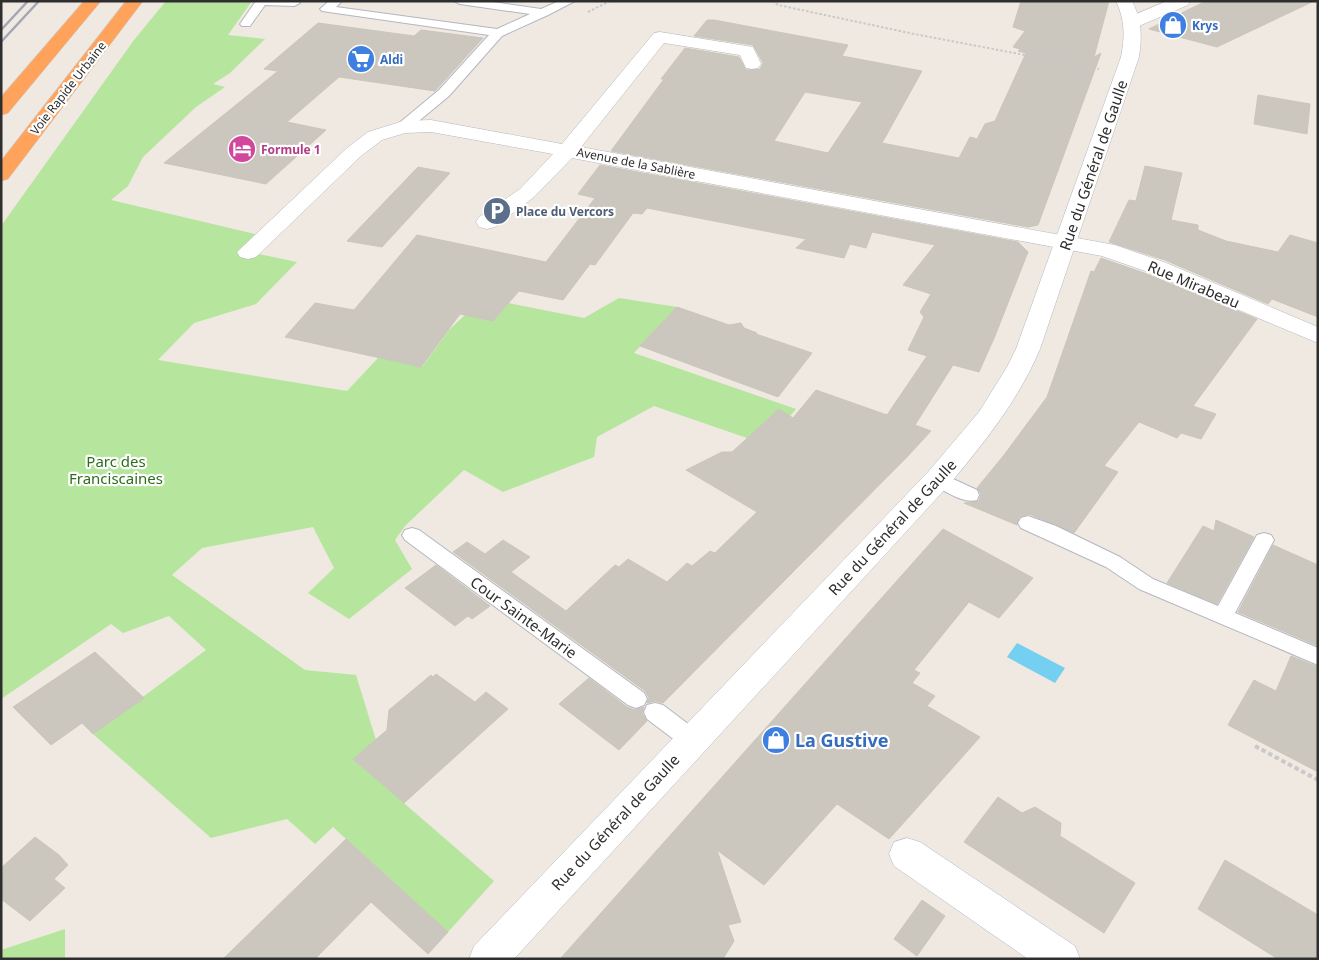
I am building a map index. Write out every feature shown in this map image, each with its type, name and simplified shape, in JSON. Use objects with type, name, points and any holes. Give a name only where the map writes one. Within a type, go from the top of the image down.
[{"type":"highway","points":[[1,109],[93,1]]},
{"type":"highway","name":"Voie Rapide Urbaine","points":[[1,175],[134,1]]},
{"type":"street","name":"Rue du Général de Gaulle","points":[[488,959],[938,479],[990,417],[1018,373],[1066,243],[1124,73],[1133,42],[1133,22],[1124,1]]},
{"type":"street","points":[[1133,22],[1182,1]]},
{"type":"street","points":[[487,222],[527,193],[568,150],[660,37],[747,51],[752,64]]},
{"type":"street","name":"Avenue de la Sablière","points":[[248,252],[354,152],[375,136],[402,127],[431,126],[1066,243]]},
{"type":"street","name":"Rue Mirabeau","points":[[1066,243],[1106,250],[1139,261],[1318,336]]},
{"type":"street","points":[[907,854],[1062,959]]},
{"type":"lane","points":[[336,1],[326,10],[498,33]]},
{"type":"lane","points":[[460,1],[494,3],[544,12]]},
{"type":"lane","points":[[402,127],[444,93],[498,33],[569,1]]},
{"type":"lane","points":[[246,24],[262,2],[294,3]]},
{"type":"lane","points":[[938,479],[970,495]]},
{"type":"lane","points":[[1028,523],[1113,562],[1146,584],[1318,657]]},
{"type":"lane","name":"Cour Sainte-Marie","points":[[412,535],[636,699]]},
{"type":"lane","points":[[1222,617],[1264,540]]},
{"type":"lane","points":[[655,712],[692,740]]},
{"type":"path","points":[[772,1],[778,4],[914,34],[1124,73]]},
{"type":"path","points":[[1255,746],[1318,780]]},
{"type":"green space","name":"Parc des Franciscaines","points":[[166,1],[252,1],[228,35],[265,39],[230,73],[213,84],[225,87],[196,107],[143,157],[128,186],[111,200],[255,234],[249,252],[297,262],[256,304],[194,323],[158,360],[347,391],[378,358],[422,367],[449,330],[465,315],[493,321],[508,303],[584,318],[619,298],[677,307],[634,353],[796,409],[780,428],[747,438],[654,406],[597,437],[594,457],[503,492],[464,470],[405,526],[395,540],[412,569],[349,619],[308,593],[334,568],[313,527],[202,548],[172,575],[305,670],[356,675],[376,740],[353,759],[494,881],[448,932],[333,827],[315,844],[287,819],[211,838],[93,734],[206,650],[169,616],[123,633],[111,624],[1,699],[1,226],[134,40]]},
{"type":"green space","points":[[65,929],[65,959],[1,959],[1,950]]},
{"type":"water","points":[[1017,643],[1065,668],[1055,683],[1007,657]]},
{"type":"building","points":[[1021,1],[1109,1],[1094,57],[1101,53],[1038,225],[1028,227],[611,151],[685,48],[739,57],[746,70],[760,69],[763,63],[753,45],[694,36],[707,20],[714,20],[848,45],[842,56],[922,71],[882,143],[959,158],[970,137],[977,139],[985,124],[995,121],[1026,53],[1018,51],[1020,49],[1013,47],[1025,31],[1013,27]],"holes":[[[805,92],[862,102],[828,153],[774,141]]]},
{"type":"building","points":[[1206,1],[1314,1],[1217,47],[1149,29]]},
{"type":"building","points":[[318,23],[414,36],[421,30],[483,38],[435,91],[339,77],[287,122],[326,130],[266,184],[164,163],[278,71],[264,69]]},
{"type":"building","points":[[1258,95],[1310,104],[1307,134],[1254,124]]},
{"type":"building","points":[[600,165],[1018,242],[1028,252],[979,372],[953,365],[915,425],[931,431],[663,703],[655,701],[647,703],[649,698],[645,691],[453,552],[467,542],[485,554],[503,540],[530,557],[511,572],[566,611],[615,565],[619,567],[628,559],[667,582],[687,563],[692,566],[710,551],[715,553],[757,512],[686,470],[722,452],[732,452],[779,409],[793,418],[816,390],[887,415],[927,356],[908,350],[924,317],[920,312],[931,294],[903,285],[935,245],[872,232],[866,248],[850,244],[844,258],[796,248],[806,239],[647,208],[642,214],[633,213],[595,265],[590,264],[563,300],[519,291],[493,321],[460,314],[421,367],[285,337],[315,303],[354,310],[417,235],[546,262],[595,198],[578,194]]},
{"type":"building","points":[[1145,166],[1182,173],[1171,220],[1198,225],[1198,230],[1226,241],[1278,252],[1290,235],[1318,243],[1318,317],[1272,299],[1268,304],[1165,260],[1109,242],[1129,200],[1136,201]]},
{"type":"building","points":[[418,167],[450,173],[382,247],[347,241]]},
{"type":"building","points":[[1101,258],[1147,274],[1257,319],[1193,406],[1216,414],[1201,439],[1181,433],[1177,438],[1139,422],[1104,466],[1118,472],[1074,533],[1029,514],[1019,517],[1017,525],[964,503],[979,501],[981,494],[977,488],[1047,397],[1091,271],[1094,272]]},
{"type":"building","points":[[677,307],[729,325],[741,323],[744,328],[756,334],[812,353],[778,397],[640,346]]},
{"type":"building","points":[[1216,520],[1254,537],[1217,604],[1167,583],[1203,526],[1214,531]]},
{"type":"building","points":[[943,529],[1033,578],[999,618],[969,602],[914,670],[920,673],[912,683],[935,696],[927,706],[980,737],[917,808],[889,839],[837,804],[764,885],[717,850],[741,922],[728,925],[734,941],[723,959],[560,959]]},
{"type":"building","points":[[1273,545],[1318,565],[1318,646],[1238,612]]},
{"type":"building","points":[[436,565],[490,606],[472,619],[468,616],[455,626],[405,588]]},
{"type":"building","points":[[95,652],[144,698],[93,734],[82,723],[51,745],[13,707]]},
{"type":"building","points":[[1291,656],[1318,667],[1318,772],[1228,725],[1254,680],[1276,691]]},
{"type":"building","points":[[436,674],[475,702],[486,692],[508,709],[404,803],[353,759],[387,730],[389,710],[431,675],[433,677]]},
{"type":"building","points":[[589,678],[627,707],[635,710],[644,707],[642,713],[647,721],[619,750],[559,704]]},
{"type":"building","points":[[998,797],[1022,813],[1035,807],[1061,823],[1060,836],[1135,883],[1104,933],[964,842]]},
{"type":"building","points":[[35,837],[59,855],[68,865],[54,879],[65,888],[30,921],[1,899],[1,868]]},
{"type":"building","points":[[346,839],[448,932],[428,954],[371,902],[315,959],[223,959]]},
{"type":"building","points":[[1225,860],[1318,915],[1318,959],[1278,959],[1198,909]]},
{"type":"building","points":[[922,900],[945,916],[917,956],[894,939]]},
{"type":"railway","points":[[1,30],[28,1]]},
{"type":"railway","points":[[1,42],[39,1]]},
{"type":"place","name":"Krys","points":[[1173,25]]},
{"type":"place","name":"Aldi","points":[[361,59]]},
{"type":"place","name":"Formule 1","points":[[242,149]]},
{"type":"place","name":"Place du Vercors","points":[[497,211]]},
{"type":"place","name":"La Gustive","points":[[776,740]]}]
